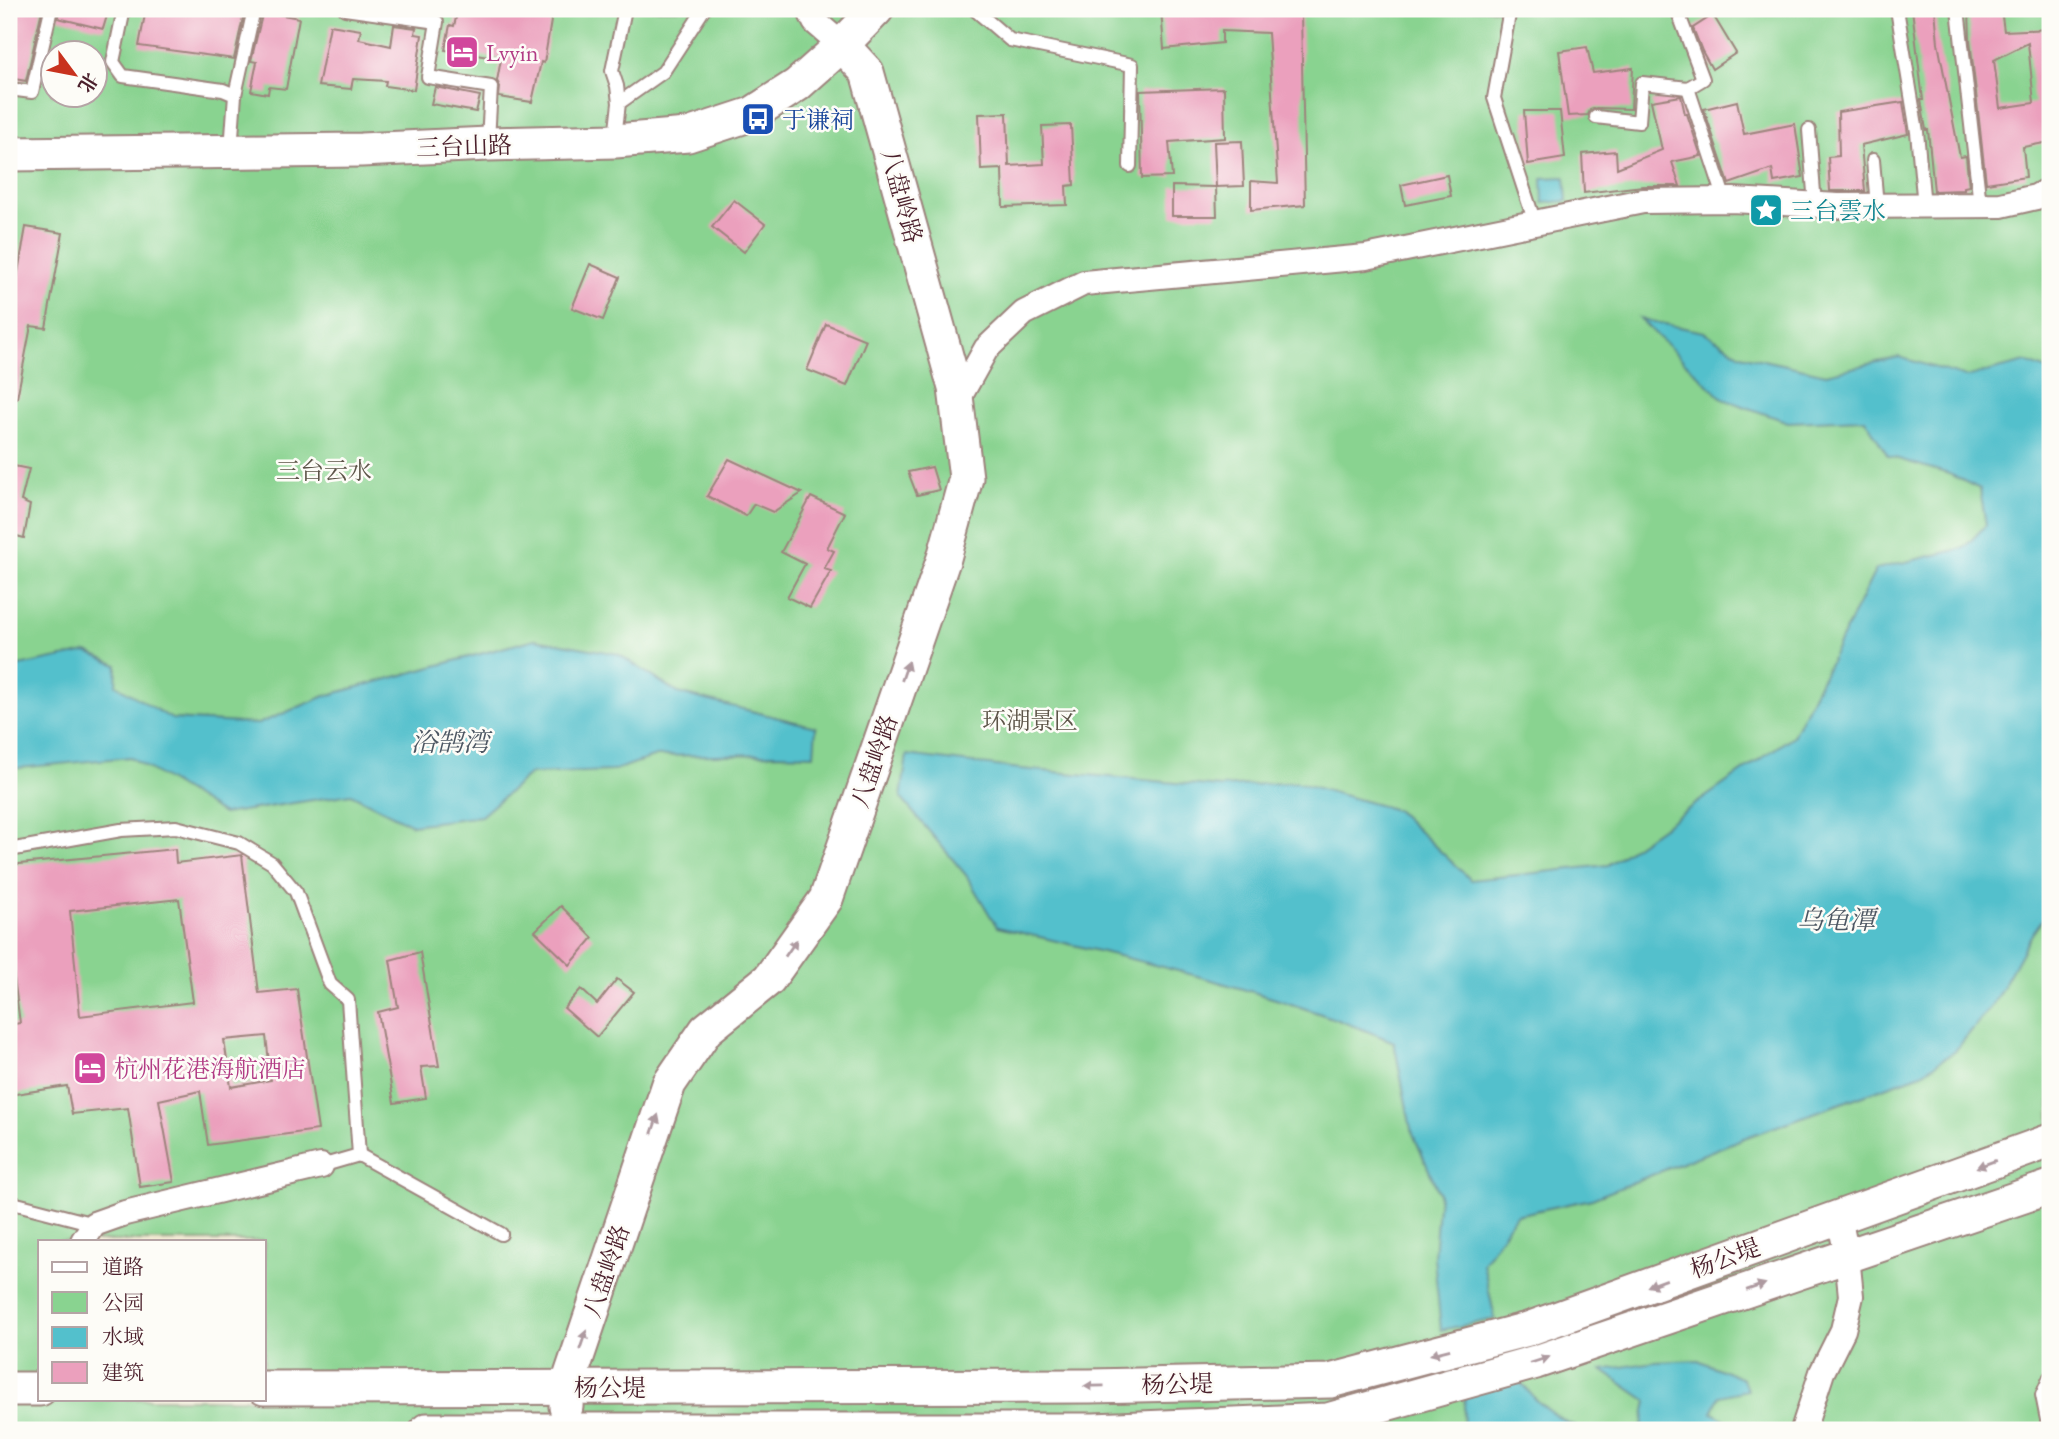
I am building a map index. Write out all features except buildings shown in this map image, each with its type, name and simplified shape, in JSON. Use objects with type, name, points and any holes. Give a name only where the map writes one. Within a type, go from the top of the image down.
[{"type":"main road","name":"三台山路","points":[[9,154],[361,150],[615,141],[688,135],[752,114],[797,85],[877,9]]},
{"type":"main road","name":"八盘岭路","points":[[565,1430],[567,1387],[669,1084],[706,1030],[769,979],[826,899],[944,558],[965,478],[955,388],[867,72],[842,45]]},
{"type":"main road","name":"杨公堤","points":[[266,1388],[1090,1386],[1329,1381],[1528,1329],[2050,1141]]},
{"type":"main road","name":"杨公堤","points":[[427,1430],[1094,1430],[1328,1420],[1536,1362],[2050,1187]]},
{"type":"main road","points":[[9,1389],[38,1389]]},
{"type":"street","points":[[809,9],[815,22],[842,45]]},
{"type":"street","points":[[956,402],[986,349],[1024,313],[1084,283],[1366,257],[1643,201],[1725,200],[1877,206],[2001,205],[2036,197],[2050,189]]},
{"type":"street","points":[[88,1233],[125,1213],[321,1166]]},
{"type":"street","points":[[1802,1430],[1822,1372],[1843,1330],[1851,1296],[1839,1217]]},
{"type":"lane","points":[[9,89],[32,92],[51,9]]},
{"type":"lane","points":[[124,9],[113,62],[123,76],[223,90],[235,95]]},
{"type":"lane","points":[[231,151],[235,95],[254,9]]},
{"type":"lane","points":[[345,9],[438,15],[428,77],[491,87],[488,144]]},
{"type":"lane","points":[[615,141],[619,103],[612,71],[625,9]]},
{"type":"lane","points":[[619,103],[663,72],[704,9]]},
{"type":"lane","points":[[974,9],[1010,40],[1132,65],[1130,166]]},
{"type":"lane","points":[[1510,9],[1494,98],[1535,223]]},
{"type":"lane","points":[[1596,117],[1639,122],[1642,83],[1688,88],[1703,79],[1679,15],[1688,9]]},
{"type":"lane","points":[[1898,9],[1917,132],[1924,206]]},
{"type":"lane","points":[[1958,9],[1980,205]]},
{"type":"lane","points":[[1688,88],[1725,200]]},
{"type":"lane","points":[[1809,130],[1815,205]]},
{"type":"lane","points":[[1873,160],[1877,206]]},
{"type":"lane","points":[[9,850],[121,830],[176,827],[239,843],[272,863],[296,892],[330,984],[348,1000],[359,1155]]},
{"type":"lane","points":[[321,1166],[359,1155],[501,1234]]},
{"type":"lane","points":[[9,1202],[88,1233]]},
{"type":"lane","points":[[2049,1430],[2042,1395],[2050,1377]]},
{"type":"green space","name":"环湖景区","points":[[9,9],[2050,9],[2050,1430],[9,1430]]},
{"type":"water","points":[[1565,177],[1567,201],[1543,203],[1542,178]]},
{"type":"water","name":"乌龟潭","points":[[1640,319],[1704,332],[1741,355],[1826,374],[1899,357],[1966,377],[2026,362],[2050,371],[2050,909],[2032,934],[1993,1004],[1955,1051],[1919,1075],[1744,1138],[1592,1199],[1516,1215],[1483,1263],[1495,1319],[1441,1330],[1434,1257],[1439,1193],[1411,1129],[1394,1042],[1247,990],[997,927],[966,875],[901,798],[907,755],[1021,769],[1221,787],[1296,782],[1396,810],[1471,880],[1608,865],[1793,736],[1876,569],[1964,548],[1986,525],[1980,489],[1949,474],[1888,456],[1865,419],[1788,422],[1723,399]]},
{"type":"water","name":"浴鹄湾","points":[[535,639],[618,654],[678,693],[816,727],[814,755],[656,756],[612,771],[530,774],[481,816],[412,825],[351,794],[223,814],[130,757],[9,769],[9,668],[87,652],[117,665],[116,685],[172,719],[258,724],[325,696]]},
{"type":"water","points":[[1698,1360],[1743,1379],[1747,1390],[1719,1396],[1712,1413],[1730,1422],[1730,1430],[1635,1430],[1642,1426],[1647,1401],[1602,1370],[1655,1362]]},
{"type":"water","points":[[1516,1377],[1545,1408],[1581,1430],[1463,1430],[1465,1388]]},
{"type":"place","name":"Lvyin","points":[[462,52]]},
{"type":"place","name":"于谦祠","points":[[758,119]]},
{"type":"place","name":"三台雲水","points":[[1766,210]]},
{"type":"place","name":"杭州花港海航酒店","points":[[90,1068]]},
{"type":"park label","name":"三台云水","points":[[324,470]]}]
